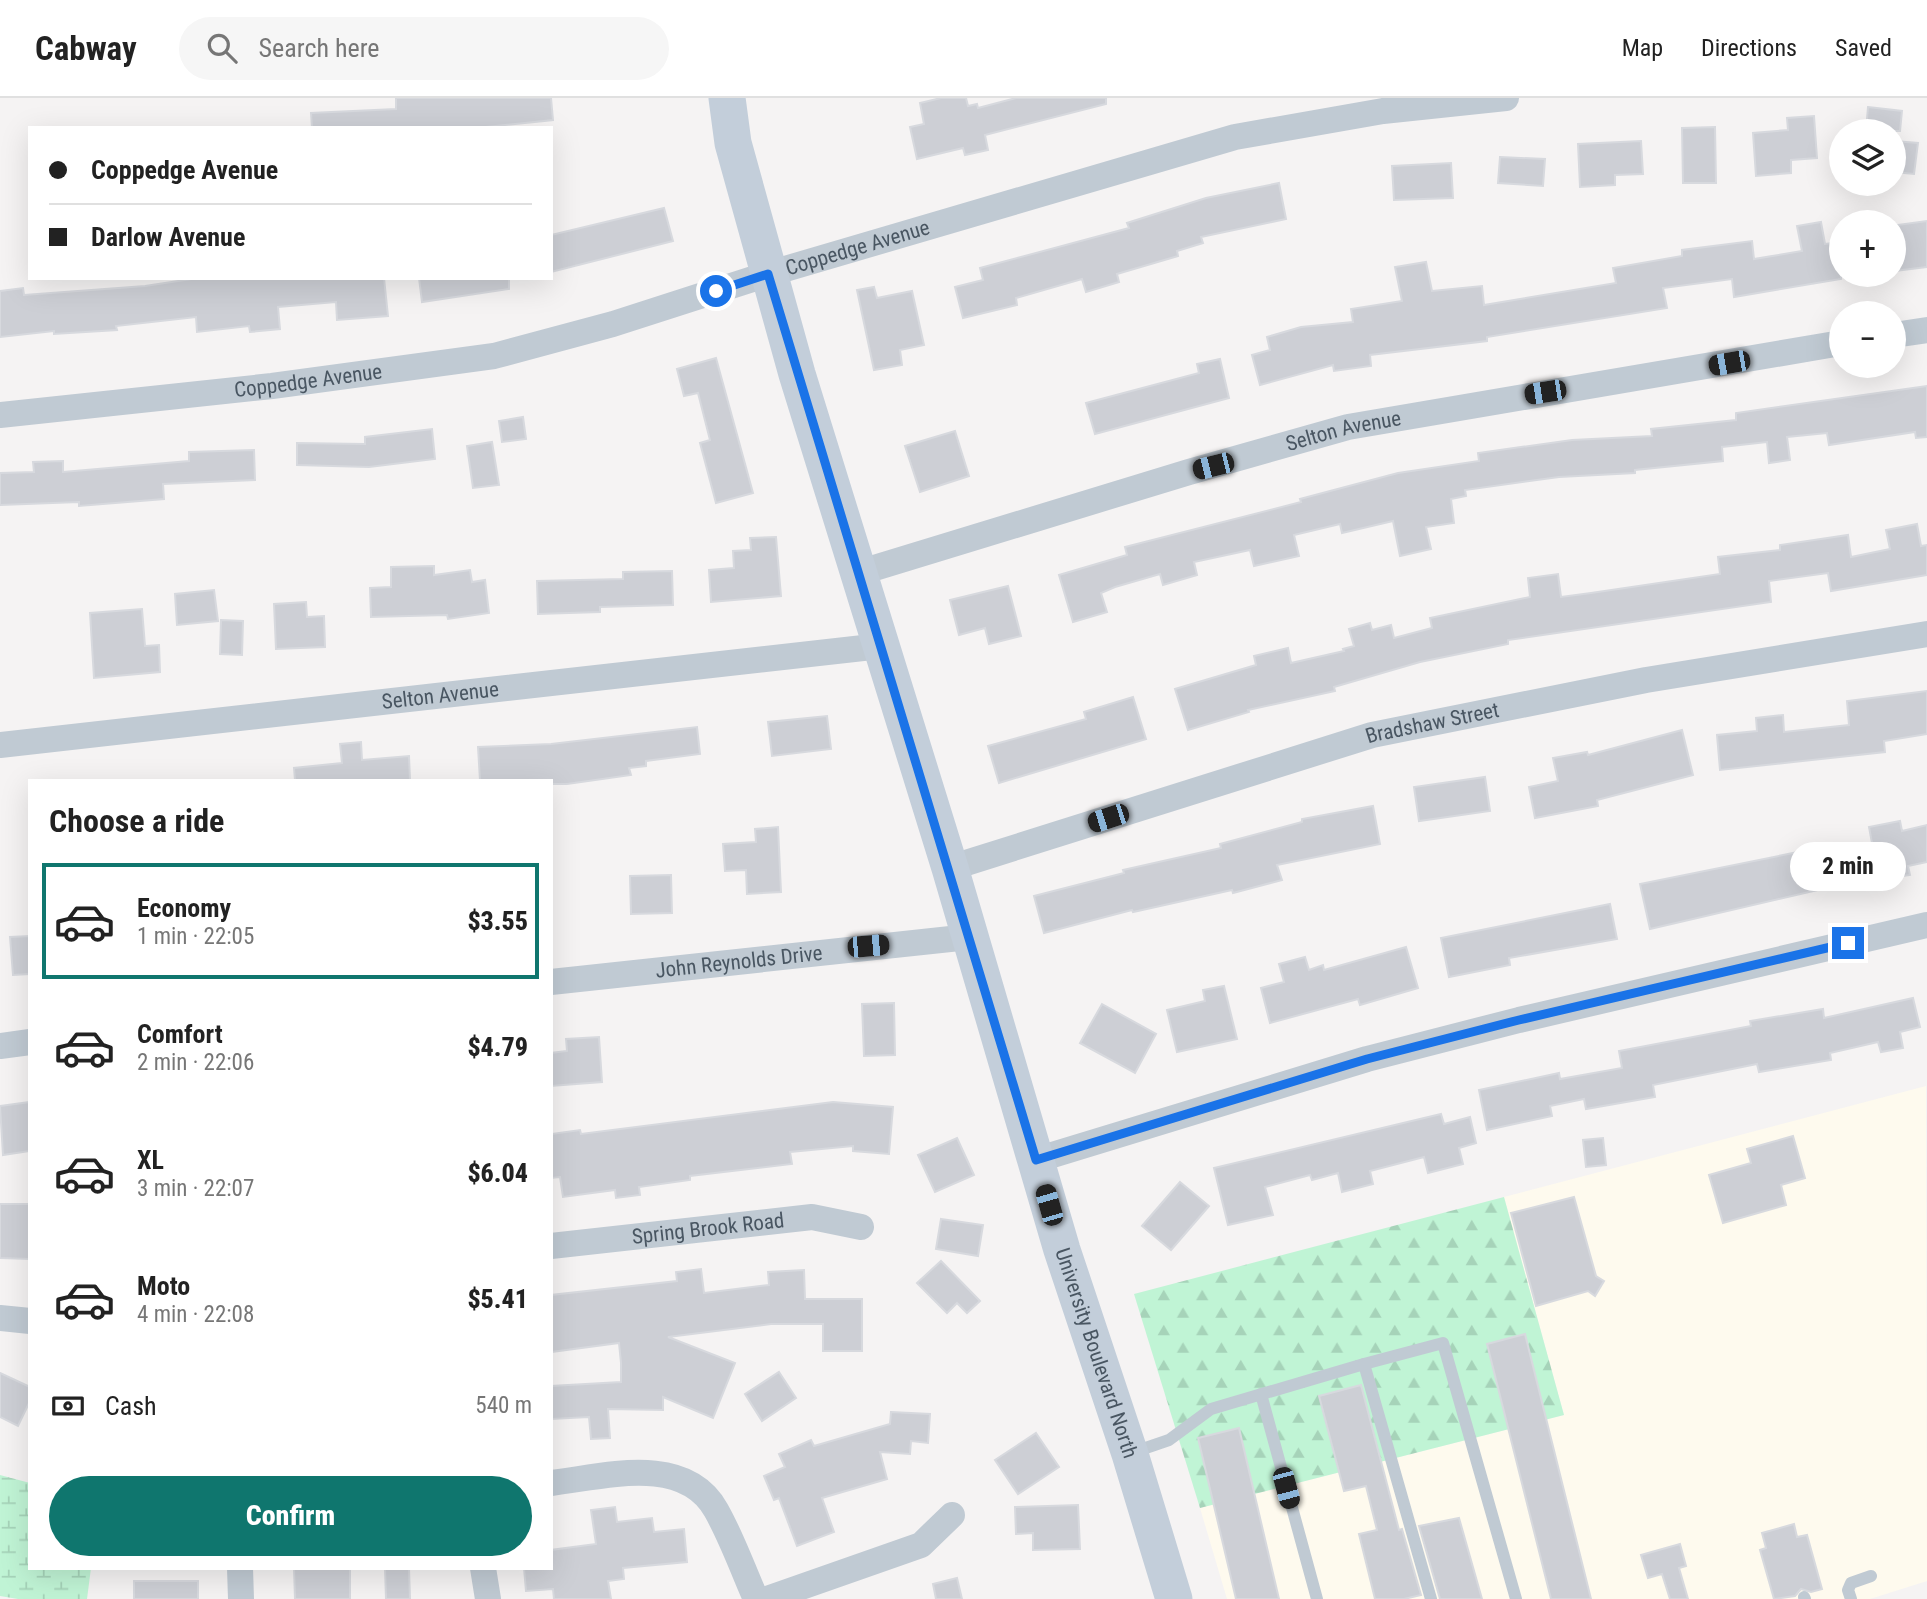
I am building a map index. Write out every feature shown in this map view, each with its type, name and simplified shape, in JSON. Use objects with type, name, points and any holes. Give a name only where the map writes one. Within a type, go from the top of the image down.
[{"type":"street","name":"University Boulevard North","points":[[727,98],[733,143],[768,274],[950,869],[1062,1250],[1130,1454],[1174,1599]]},
{"type":"street","name":"Coppedge Avenue","points":[[0,415],[272,386],[494,356],[613,324],[768,274],[1235,137],[1384,111],[1506,98]]},
{"type":"street","points":[[1906,333],[1927,330]]},
{"type":"street","name":"Selton Avenue","points":[[858,573],[1189,472],[1348,427],[1829,345]]},
{"type":"street","name":"Bradshaw Street","points":[[950,869],[1373,735],[1646,680],[1927,634]]},
{"type":"street","name":"Selton Avenue","points":[[0,745],[881,646]]},
{"type":"street","points":[[1036,1160],[1367,1059],[1532,1016],[1927,925]]},
{"type":"street","name":"John Reynolds Drive","points":[[553,982],[969,937]]},
{"type":"street","points":[[0,1046],[28,1042]]},
{"type":"street","name":"Spring Brook Road","points":[[553,1246],[812,1217],[861,1227]]},
{"type":"street","points":[[0,1318],[28,1321]]},
{"type":"street","points":[[553,1483],[640,1473],[668,1475],[691,1484],[716,1509],[756,1599]]},
{"type":"street","points":[[767,1599],[921,1545],[952,1515]]},
{"type":"street","points":[[240,1570],[241,1599]]},
{"type":"street","points":[[483,1570],[488,1599]]},
{"type":"lane","points":[[1130,1454],[1169,1440],[1211,1409],[1443,1343],[1516,1599]]},
{"type":"lane","points":[[1364,1364],[1431,1599]]},
{"type":"lane","points":[[1261,1394],[1317,1599]]},
{"type":"lane","points":[[1851,1599],[1848,1590],[1851,1583],[1871,1576]]},
{"type":"shaded area","points":[[1926,1086],[1927,1581],[1870,1599],[1227,1599],[1200,1508],[1564,1415],[1504,1197]]},
{"type":"green space","points":[[1504,1197],[1564,1415],[1200,1508],[1134,1294]]},
{"type":"green space","points":[[0,1475],[28,1482],[28,1570],[91,1570],[87,1599],[18,1599],[0,1596]]},
{"type":"building","points":[[396,98],[551,98],[553,120],[495,126],[312,126],[311,113],[396,109]]},
{"type":"building","points":[[941,98],[966,98],[968,106],[977,104],[978,108],[1016,98],[1106,98],[1106,104],[985,135],[988,150],[965,155],[963,148],[917,159],[910,127],[924,124],[920,103]]},
{"type":"building","points":[[1868,107],[1902,111],[1901,119],[1867,119]]},
{"type":"building","points":[[1814,116],[1817,158],[1791,160],[1791,173],[1756,176],[1753,133],[1788,130],[1787,118]]},
{"type":"building","points":[[1715,127],[1716,183],[1683,183],[1682,128]]},
{"type":"building","points":[[1641,141],[1643,174],[1615,175],[1615,185],[1580,187],[1578,144]]},
{"type":"building","points":[[1906,142],[1918,143],[1914,174],[1906,173]]},
{"type":"building","points":[[1500,157],[1545,159],[1543,186],[1498,183]]},
{"type":"building","points":[[1451,163],[1453,198],[1394,200],[1392,166]]},
{"type":"building","points":[[1279,183],[1286,219],[1201,237],[1203,243],[1177,251],[1178,256],[1117,274],[1119,282],[1086,292],[1082,279],[1016,298],[1017,305],[963,318],[955,287],[983,280],[980,268],[1129,228],[1127,223],[1206,198]]},
{"type":"building","points":[[664,208],[673,241],[553,271],[553,235]]},
{"type":"building","points":[[1927,221],[1927,267],[1906,270],[1906,224]]},
{"type":"building","points":[[1821,222],[1825,244],[1829,244],[1829,281],[1734,297],[1732,279],[1663,288],[1667,308],[1487,337],[1487,341],[1370,355],[1371,366],[1334,371],[1333,365],[1260,385],[1252,355],[1270,350],[1267,337],[1301,327],[1353,322],[1351,309],[1402,301],[1395,267],[1426,262],[1432,291],[1482,286],[1484,305],[1616,283],[1613,268],[1682,256],[1682,250],[1752,241],[1754,259],[1802,251],[1797,226]]},
{"type":"building","points":[[185,280],[384,280],[388,316],[337,320],[336,302],[278,307],[280,329],[250,332],[249,326],[197,332],[196,317],[116,326],[117,330],[54,334],[54,331],[0,337],[0,291],[23,288],[24,295],[145,286]]},
{"type":"building","points":[[419,280],[509,280],[509,289],[422,302]]},
{"type":"building","points":[[874,287],[877,298],[912,291],[924,345],[900,350],[902,365],[874,370],[857,290]]},
{"type":"building","points":[[716,358],[753,493],[716,503],[700,443],[710,440],[698,393],[684,396],[677,369]]},
{"type":"building","points":[[1220,359],[1229,398],[1095,434],[1086,403],[1199,373],[1197,364]]},
{"type":"building","points":[[1927,386],[1927,437],[1916,438],[1915,432],[1829,445],[1827,433],[1787,437],[1790,460],[1769,463],[1767,442],[1722,447],[1723,461],[1635,470],[1635,473],[1559,477],[1465,490],[1466,496],[1451,499],[1454,523],[1426,527],[1431,549],[1400,556],[1393,521],[1342,533],[1340,524],[1294,535],[1299,556],[1254,566],[1250,550],[1194,562],[1197,575],[1163,585],[1160,574],[1115,587],[1101,593],[1107,612],[1073,622],[1059,575],[1127,555],[1125,547],[1301,502],[1300,499],[1398,473],[1479,461],[1478,453],[1572,440],[1652,436],[1651,429],[1736,420],[1736,413]]},
{"type":"building","points":[[523,417],[526,439],[502,442],[499,421]]},
{"type":"building","points":[[432,429],[435,459],[369,467],[297,465],[297,443],[365,444],[365,437]]},
{"type":"building","points":[[955,431],[969,476],[920,492],[905,446]]},
{"type":"building","points":[[492,442],[499,485],[473,488],[467,446]]},
{"type":"building","points":[[254,450],[255,480],[163,484],[164,499],[79,506],[79,502],[0,505],[0,473],[34,472],[33,462],[63,461],[63,472],[189,461],[189,452]]},
{"type":"building","points":[[1917,524],[1921,546],[1927,545],[1927,575],[1831,591],[1828,573],[1769,581],[1771,602],[1508,640],[1508,644],[1420,662],[1334,687],[1335,691],[1248,710],[1249,712],[1188,730],[1175,689],[1256,665],[1254,656],[1288,648],[1291,663],[1344,651],[1343,649],[1354,646],[1349,629],[1370,623],[1372,630],[1391,625],[1394,638],[1432,628],[1430,618],[1530,597],[1528,578],[1558,574],[1561,597],[1591,593],[1720,574],[1718,557],[1780,550],[1780,545],[1848,535],[1851,557],[1890,549],[1886,530]]},
{"type":"building","points":[[776,537],[781,596],[711,602],[709,570],[734,568],[733,551],[751,550],[750,538]]},
{"type":"building","points":[[434,566],[434,575],[470,570],[472,582],[485,580],[489,613],[448,619],[447,615],[371,617],[370,588],[391,587],[391,567]]},
{"type":"building","points":[[672,571],[673,605],[600,607],[600,612],[538,614],[537,581],[623,579],[623,572]]},
{"type":"building","points":[[1008,586],[1021,636],[989,644],[985,628],[959,635],[950,600]]},
{"type":"building","points":[[214,590],[218,621],[177,625],[175,594]]},
{"type":"building","points":[[306,602],[307,617],[324,616],[325,647],[276,649],[274,604]]},
{"type":"building","points":[[142,609],[145,646],[159,645],[160,672],[94,678],[90,613]]},
{"type":"building","points":[[221,620],[243,621],[242,655],[220,654]]},
{"type":"building","points":[[1927,691],[1927,734],[1884,741],[1885,752],[1720,770],[1717,735],[1757,731],[1756,718],[1783,715],[1784,732],[1849,725],[1847,701]]},
{"type":"building","points":[[1133,697],[1146,739],[999,783],[988,746],[1086,719],[1084,712]]},
{"type":"building","points":[[827,716],[831,749],[772,756],[768,722]]},
{"type":"building","points":[[697,727],[700,754],[646,761],[646,766],[629,768],[631,775],[567,784],[553,784],[553,779],[480,779],[478,747],[551,744]]},
{"type":"building","points":[[1682,730],[1693,775],[1597,800],[1598,806],[1535,818],[1529,787],[1558,781],[1553,758],[1587,752],[1588,755]]},
{"type":"building","points":[[361,742],[362,760],[409,756],[410,779],[295,779],[294,768],[342,763],[340,744]]},
{"type":"building","points":[[1485,777],[1490,811],[1419,821],[1414,787]]},
{"type":"building","points":[[1373,806],[1380,844],[1277,865],[1282,880],[1233,893],[1232,890],[1133,912],[1132,910],[1044,933],[1034,896],[1124,873],[1123,870],[1221,848],[1220,844],[1302,822],[1302,819]]},
{"type":"building","points":[[1900,821],[1902,831],[1927,825],[1927,862],[1908,866],[1910,875],[1835,886],[1650,929],[1640,884],[1803,851],[1804,855],[1872,843],[1869,827]]},
{"type":"building","points":[[778,827],[781,892],[747,894],[746,870],[725,871],[723,844],[756,842],[755,829]]},
{"type":"building","points":[[671,875],[672,913],[631,914],[630,876]]},
{"type":"building","points":[[1610,904],[1617,939],[1509,958],[1510,965],[1449,977],[1441,938]]},
{"type":"building","points":[[28,936],[28,974],[13,975],[10,937]]},
{"type":"building","points":[[1406,947],[1418,988],[1360,1005],[1358,999],[1270,1023],[1261,988],[1284,982],[1279,964],[1305,957],[1309,970],[1323,965],[1324,970]]},
{"type":"building","points":[[1224,986],[1237,1039],[1177,1052],[1167,1010],[1205,1001],[1203,990]]},
{"type":"building","points":[[1913,998],[1920,1027],[1900,1032],[1903,1048],[1881,1052],[1878,1042],[1830,1053],[1831,1060],[1759,1072],[1757,1064],[1653,1085],[1655,1097],[1586,1109],[1584,1099],[1550,1106],[1552,1116],[1487,1130],[1479,1090],[1559,1073],[1560,1079],[1622,1068],[1619,1051],[1751,1026],[1750,1021],[1823,1009],[1824,1018]]},
{"type":"building","points":[[894,1003],[895,1055],[864,1056],[862,1004]]},
{"type":"building","points":[[1102,1004],[1156,1034],[1135,1073],[1080,1043]]},
{"type":"building","points":[[599,1037],[602,1082],[553,1086],[553,1053],[567,1051],[566,1039]]},
{"type":"building","points":[[28,1102],[28,1151],[3,1155],[0,1106]]},
{"type":"building","points":[[833,1102],[893,1107],[889,1154],[853,1151],[853,1146],[790,1152],[792,1164],[690,1176],[690,1180],[639,1187],[640,1195],[616,1198],[615,1190],[563,1197],[560,1177],[553,1178],[553,1134],[580,1130],[581,1134]]},
{"type":"building","points":[[1441,1114],[1444,1124],[1470,1117],[1476,1143],[1459,1148],[1463,1164],[1428,1173],[1424,1157],[1370,1171],[1373,1184],[1342,1192],[1338,1173],[1312,1180],[1310,1175],[1265,1187],[1273,1215],[1228,1225],[1214,1168]]},
{"type":"building","points":[[1793,1136],[1805,1178],[1781,1185],[1786,1205],[1723,1223],[1709,1175],[1751,1163],[1747,1149]]},
{"type":"building","points":[[957,1138],[974,1175],[935,1192],[918,1155]]},
{"type":"building","points":[[1603,1138],[1606,1165],[1586,1167],[1583,1140]]},
{"type":"building","points":[[1180,1182],[1209,1206],[1171,1250],[1142,1226]]},
{"type":"building","points":[[1574,1197],[1596,1276],[1604,1281],[1595,1296],[1588,1291],[1536,1306],[1511,1213]]},
{"type":"building","points":[[0,1204],[28,1204],[28,1259],[0,1258]]},
{"type":"building","points":[[941,1219],[983,1225],[978,1256],[936,1249]]},
{"type":"building","points":[[941,1261],[980,1301],[967,1313],[957,1303],[947,1313],[917,1283]]},
{"type":"building","points":[[701,1269],[704,1293],[769,1285],[768,1272],[804,1270],[805,1299],[862,1299],[862,1351],[823,1351],[823,1324],[771,1324],[668,1337],[735,1363],[713,1418],[663,1397],[663,1410],[608,1409],[610,1438],[591,1439],[589,1417],[553,1419],[553,1386],[621,1382],[621,1363],[619,1343],[553,1352],[553,1295],[677,1281],[676,1272]]},
{"type":"building","points":[[1525,1334],[1591,1599],[1551,1599],[1487,1344]]},
{"type":"building","points":[[779,1372],[796,1398],[762,1421],[745,1394]]},
{"type":"building","points":[[0,1373],[28,1386],[28,1405],[18,1426],[0,1417]]},
{"type":"building","points":[[1361,1385],[1399,1530],[1402,1529],[1421,1595],[1404,1599],[1375,1599],[1359,1534],[1377,1530],[1366,1486],[1344,1491],[1319,1396]]},
{"type":"building","points":[[891,1412],[930,1414],[928,1443],[911,1441],[910,1454],[880,1452],[887,1479],[822,1498],[834,1532],[797,1546],[779,1498],[774,1500],[764,1476],[785,1467],[779,1454],[811,1440],[814,1446],[890,1424]]},
{"type":"building","points":[[1239,1428],[1279,1599],[1236,1599],[1198,1438]]},
{"type":"building","points":[[1036,1433],[1059,1467],[1018,1494],[995,1460]]},
{"type":"building","points":[[1078,1505],[1080,1549],[1033,1550],[1033,1533],[1016,1534],[1015,1507]]},
{"type":"building","points":[[615,1507],[617,1522],[652,1518],[654,1532],[684,1529],[687,1562],[623,1568],[624,1579],[608,1581],[611,1599],[554,1599],[553,1589],[526,1591],[524,1570],[553,1570],[553,1550],[596,1544],[591,1510]]},
{"type":"building","points":[[1459,1518],[1482,1599],[1440,1599],[1419,1526]]},
{"type":"building","points":[[1794,1524],[1797,1537],[1807,1535],[1822,1589],[1811,1592],[1801,1589],[1795,1596],[1774,1599],[1760,1550],[1766,1548],[1762,1533]]},
{"type":"building","points":[[1680,1544],[1686,1566],[1679,1568],[1688,1599],[1670,1599],[1662,1574],[1648,1578],[1641,1555]]},
{"type":"building","points":[[294,1570],[350,1570],[350,1599],[295,1599]]},
{"type":"building","points":[[385,1570],[409,1570],[410,1599],[386,1599]]},
{"type":"building","points":[[957,1578],[962,1599],[936,1599],[933,1584]]},
{"type":"building","points":[[134,1581],[198,1581],[198,1599],[134,1599]]},
{"type":"route","points":[[716,291],[768,274],[1036,1160],[1119,1137],[1367,1059],[1639,991],[1848,943]]}]
